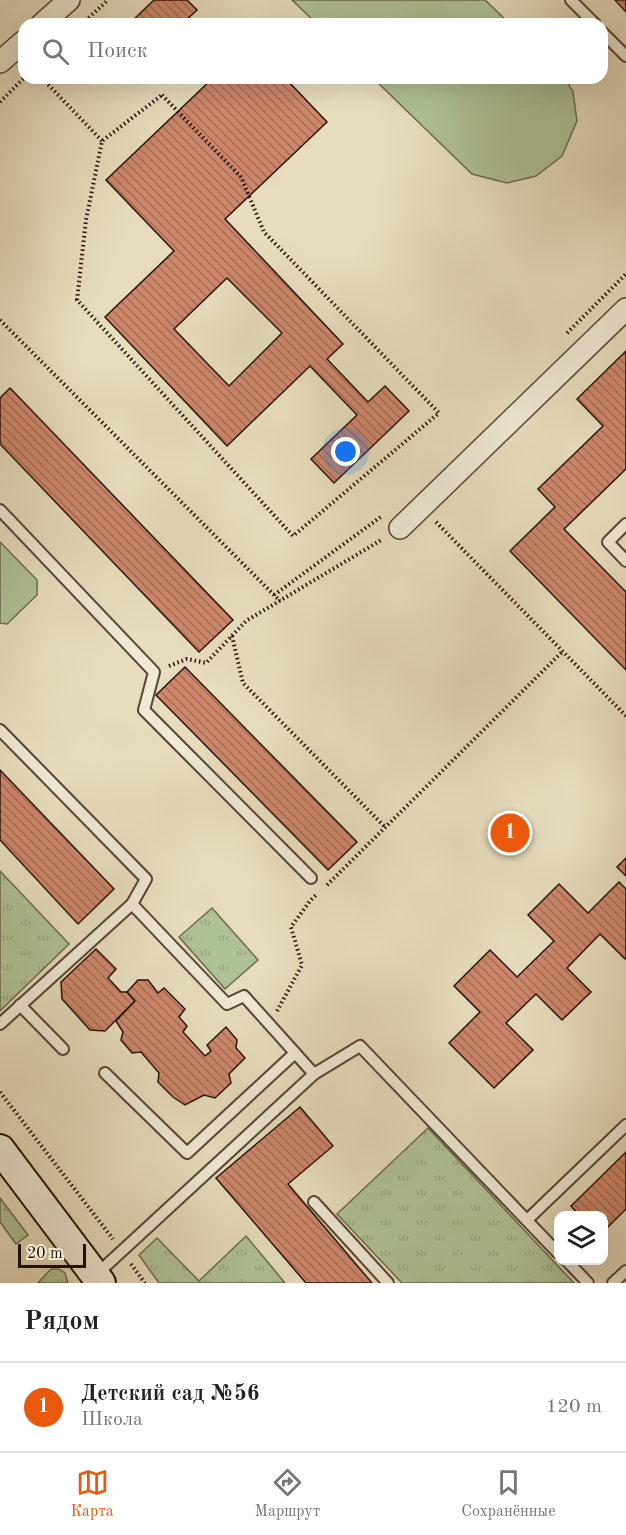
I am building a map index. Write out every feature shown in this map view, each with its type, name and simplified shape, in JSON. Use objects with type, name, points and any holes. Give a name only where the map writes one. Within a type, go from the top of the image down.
[{"type":"main road","points":[[0,1149],[98,1279]]},
{"type":"street","points":[[49,18],[69,0]]},
{"type":"street","points":[[0,62],[18,46]]},
{"type":"street","points":[[400,528],[626,309]]},
{"type":"lane","points":[[571,0],[589,18]]},
{"type":"lane","points":[[608,38],[626,56]]},
{"type":"lane","points":[[0,510],[154,672],[144,710],[311,878]]},
{"type":"lane","points":[[626,524],[608,542],[626,561]]},
{"type":"lane","points":[[0,730],[146,879],[132,904],[0,1024]]},
{"type":"lane","points":[[132,904],[226,1004],[243,996],[314,1074]]},
{"type":"lane","points":[[20,1005],[63,1049]]},
{"type":"lane","points":[[98,1279],[122,1251],[314,1074],[360,1046],[554,1249]]},
{"type":"lane","points":[[105,1073],[187,1153],[296,1053]]},
{"type":"lane","points":[[527,1220],[626,1125]]},
{"type":"lane","points":[[314,1202],[388,1283]]},
{"type":"lane","points":[[571,1265],[588,1283]]},
{"type":"lane","points":[[613,1283],[626,1271]]},
{"type":"path","points":[[88,18],[108,0]]},
{"type":"path","points":[[0,102],[18,84]]},
{"type":"path","points":[[48,84],[102,141]]},
{"type":"path","points":[[162,95],[241,177],[264,232],[439,413],[293,536],[77,300],[86,220],[102,141],[162,95]]},
{"type":"path","points":[[559,341],[626,274]]},
{"type":"path","points":[[0,320],[280,601]]},
{"type":"path","points":[[422,507],[626,717]]},
{"type":"path","points":[[274,595],[384,514]]},
{"type":"path","points":[[154,672],[188,659],[206,663],[246,621],[400,528]]},
{"type":"path","points":[[232,636],[243,683],[386,827]]},
{"type":"path","points":[[270,1025],[302,965],[291,927],[310,901],[563,651]]},
{"type":"path","points":[[0,1092],[145,1283]]},
{"type":"green space","points":[[292,0],[485,0],[504,18],[311,18]]},
{"type":"green space","points":[[379,84],[568,84],[573,92],[577,121],[562,156],[536,176],[507,183],[472,174]]},
{"type":"green space","points":[[0,542],[37,580],[37,595],[7,624],[0,623]]},
{"type":"green space","points":[[0,871],[69,944],[0,1011]]},
{"type":"green space","points":[[212,908],[258,960],[225,989],[179,937]]},
{"type":"green space","points":[[428,1128],[554,1262],[554,1265],[557,1265],[574,1283],[402,1283],[337,1214]]},
{"type":"green space","points":[[0,1198],[28,1235],[16,1244],[0,1222]]},
{"type":"green space","points":[[246,1236],[285,1283],[159,1283],[139,1255],[157,1238],[199,1281]]},
{"type":"green space","points":[[51,1269],[59,1269],[65,1273],[68,1283],[38,1283]]},
{"type":"building","points":[[154,0],[187,0],[197,10],[188,18],[135,18]]},
{"type":"building","points":[[615,0],[626,0],[626,12]]},
{"type":"building","points":[[207,84],[291,84],[327,122],[225,219],[343,344],[327,359],[368,402],[385,386],[409,411],[334,483],[311,459],[357,415],[310,366],[227,446],[105,317],[174,251],[106,180]],"holes":[[[227,278],[282,333],[229,386],[174,329]]]},
{"type":"building","points":[[626,351],[626,469],[564,529],[626,592],[626,670],[510,551],[555,507],[538,489],[603,426],[577,399]]},
{"type":"building","points":[[10,388],[233,620],[199,652],[0,444],[0,398]]},
{"type":"building","points":[[185,667],[357,842],[328,870],[156,695]]},
{"type":"building","points":[[0,770],[114,889],[78,924],[0,840]]},
{"type":"building","points":[[626,858],[626,876],[617,867]]},
{"type":"building","points":[[619,882],[626,889],[626,958],[600,934],[567,968],[591,992],[562,1020],[536,994],[506,1023],[533,1050],[494,1088],[449,1043],[480,1012],[454,986],[490,950],[517,977],[554,941],[528,915],[559,884],[588,913]]},
{"type":"building","points":[[96,949],[116,969],[108,978],[121,992],[127,992],[135,1001],[105,1031],[90,1030],[62,999],[61,982]]},
{"type":"building","points":[[138,980],[148,980],[158,993],[164,988],[185,1009],[179,1017],[187,1026],[183,1032],[205,1056],[211,1051],[207,1045],[226,1027],[237,1040],[236,1048],[245,1058],[229,1074],[231,1083],[215,1098],[204,1095],[185,1105],[158,1082],[159,1073],[141,1052],[132,1053],[121,1040],[123,1032],[116,1021],[135,1001],[127,992]]},
{"type":"building","points":[[300,1107],[333,1146],[288,1184],[372,1283],[306,1283],[216,1178]]},
{"type":"building","points":[[626,1152],[626,1209],[608,1227],[608,1211],[576,1211],[571,1206]]},
{"type":"place","name":"Детский сад №56","points":[[510,833]]}]
